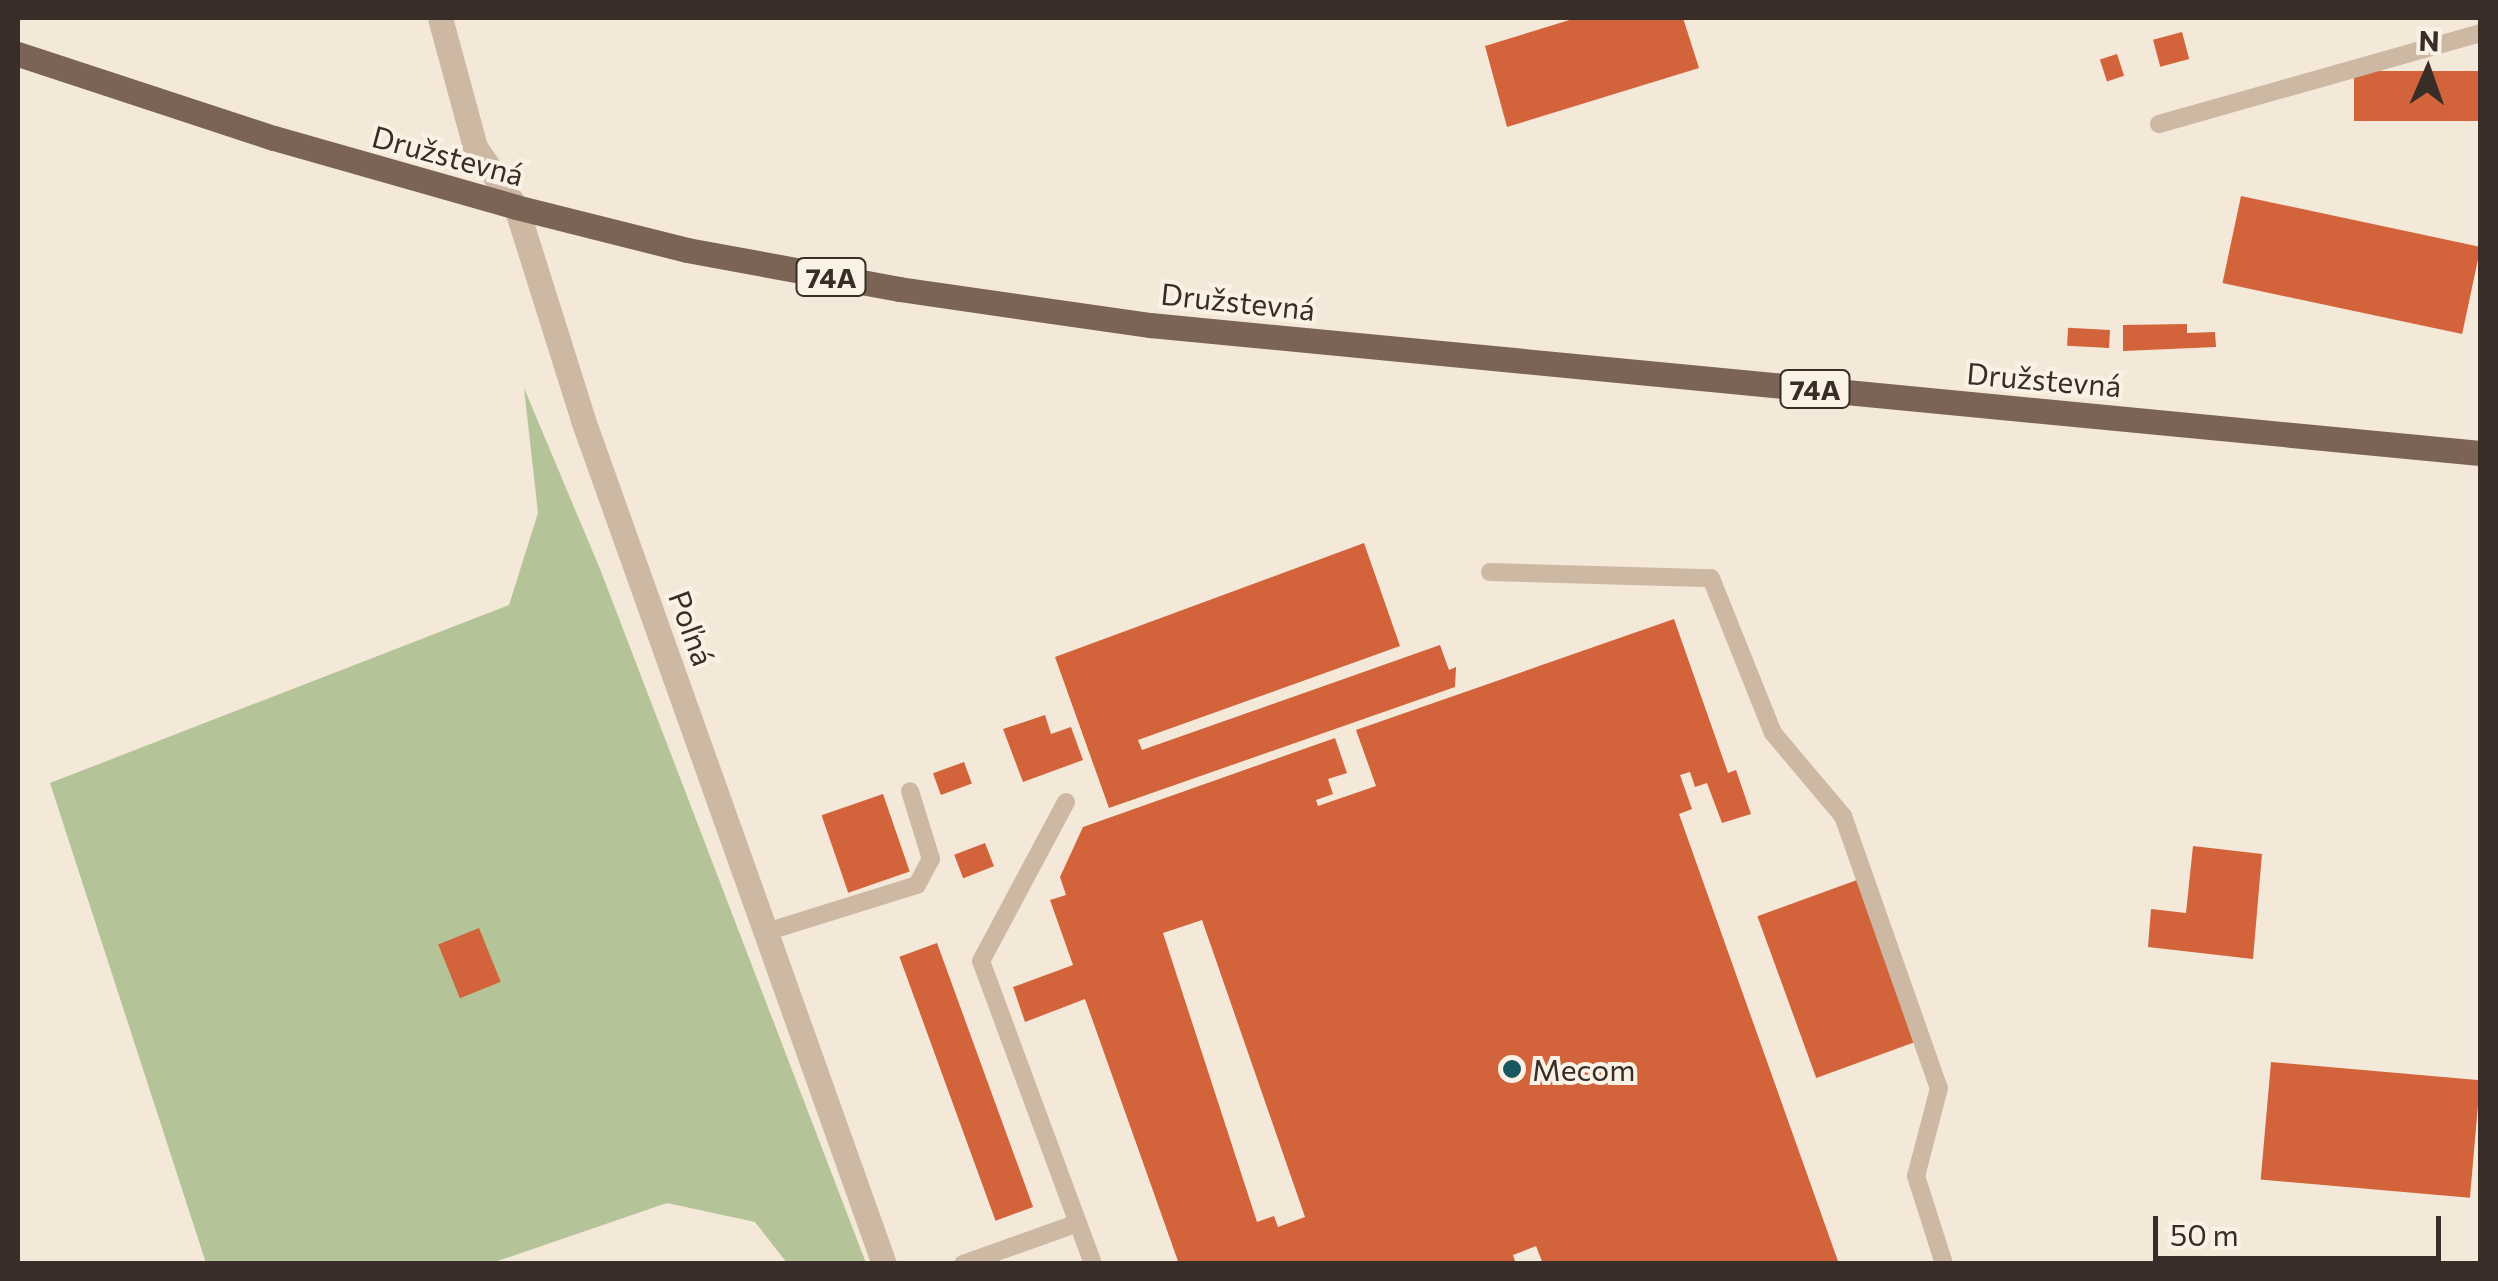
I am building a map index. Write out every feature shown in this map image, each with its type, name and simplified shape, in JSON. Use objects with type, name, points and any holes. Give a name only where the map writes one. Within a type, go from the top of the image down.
[{"type":"main road","name":"Družstevná","points":[[18,54],[257,133],[516,208],[814,274],[1150,324],[2480,453]]},
{"type":"street","name":"Poľná","points":[[440,18],[475,147],[516,208],[583,420],[884,1264]]},
{"type":"lane","points":[[2160,124],[2480,33]]},
{"type":"lane","points":[[1490,572],[1712,578],[1773,733],[1843,816],[1939,1088],[1916,1176],[1944,1264]]},
{"type":"lane","points":[[766,932],[917,885],[931,860],[910,791]]},
{"type":"lane","points":[[1066,802],[980,961],[1093,1264]]},
{"type":"lane","points":[[963,1264],[1078,1223]]},
{"type":"green space","points":[[524,388],[600,569],[866,1263],[787,1263],[755,1222],[667,1203],[492,1263],[206,1263],[50,783],[509,605],[538,513]]},
{"type":"building","points":[[1576,18],[1683,18],[1699,68],[1507,127],[1485,46]]},
{"type":"building","points":[[2182,32],[2189,59],[2160,67],[2153,40]]},
{"type":"building","points":[[2117,54],[2124,76],[2107,81],[2100,60]]},
{"type":"building","points":[[2354,71],[2480,71],[2480,121],[2354,121]]},
{"type":"building","points":[[2241,196],[2480,247],[2462,334],[2222,283]]},
{"type":"building","points":[[2187,324],[2187,333],[2215,332],[2216,347],[2123,351],[2123,325]]},
{"type":"building","points":[[2068,328],[2110,330],[2109,348],[2067,346]]},
{"type":"building","points":[[1364,543],[1400,646],[1138,740],[1142,750],[1440,645],[1449,670],[1456,667],[1455,687],[1109,808],[1055,657]]},
{"type":"building","name":"Mecom","points":[[1674,619],[1728,773],[1736,770],[1751,814],[1722,823],[1707,783],[1695,787],[1690,772],[1680,775],[1692,809],[1679,814],[1839,1264],[1543,1264],[1536,1246],[1513,1255],[1516,1264],[1179,1264],[1085,999],[1025,1022],[1013,987],[1073,965],[1050,900],[1066,895],[1060,877],[1083,827],[1335,738],[1347,773],[1328,779],[1333,794],[1316,800],[1318,806],[1376,786],[1356,730]],"holes":[[[1202,920],[1305,1217],[1278,1227],[1274,1216],[1257,1222],[1163,933]]]},
{"type":"building","points":[[1045,715],[1051,734],[1071,727],[1083,760],[1023,782],[1003,729]]},
{"type":"building","points":[[964,762],[972,784],[941,795],[933,773]]},
{"type":"building","points":[[883,794],[910,872],[848,893],[822,815]]},
{"type":"building","points":[[985,843],[994,866],[963,878],[954,855]]},
{"type":"building","points":[[2193,846],[2262,854],[2253,959],[2148,947],[2151,909],[2186,913]]},
{"type":"building","points":[[1857,880],[1916,1042],[1816,1078],[1757,916]]},
{"type":"building","points":[[479,928],[501,982],[460,998],[438,944]]},
{"type":"building","points":[[937,943],[1033,1207],[996,1221],[899,957]]},
{"type":"building","points":[[2271,1062],[2480,1080],[2470,1198],[2261,1180]]},
{"type":"place","name":"Mecom","points":[[1512,1069]]}]
